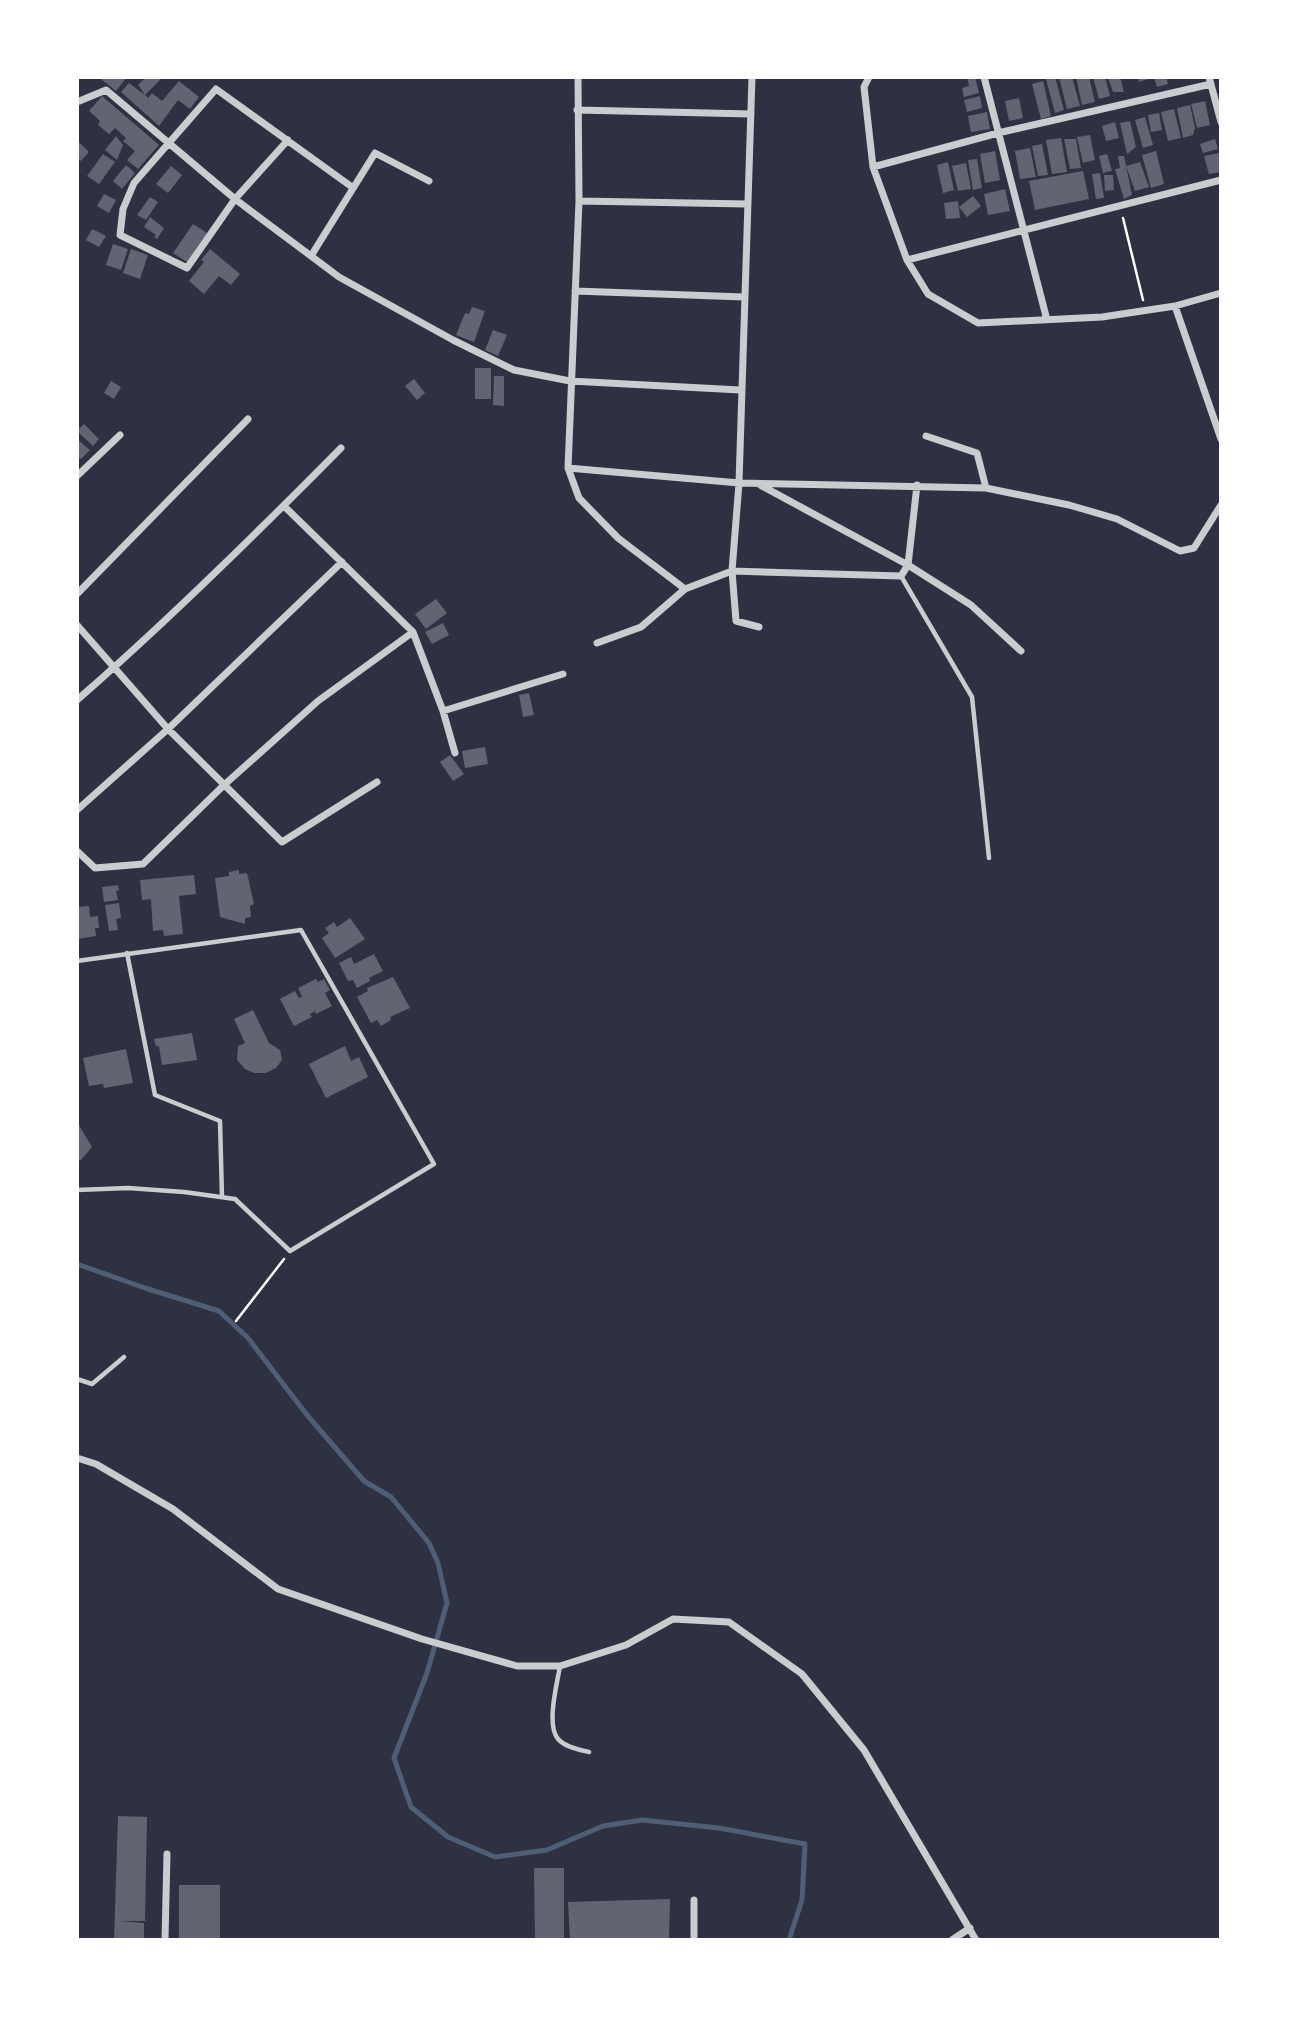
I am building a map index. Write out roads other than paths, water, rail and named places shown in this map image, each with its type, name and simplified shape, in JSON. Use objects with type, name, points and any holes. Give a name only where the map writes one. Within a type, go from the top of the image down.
[{"type":"street","points":[[578,77],[579,201],[568,468],[579,498],[618,538],[685,589]]},
{"type":"street","points":[[752,77],[733,571],[736,621],[759,627]]},
{"type":"street","points":[[869,77],[864,87],[873,167],[907,260],[928,294],[978,323],[1102,317],[1175,306],[1221,293]]},
{"type":"street","points":[[984,77],[1048,320]]},
{"type":"street","points":[[873,167],[1210,80],[1221,122]]},
{"type":"street","points":[[289,140],[235,199],[187,268],[120,235],[123,209],[134,183],[216,89],[289,140],[352,187]]},
{"type":"street","points":[[77,102],[106,90],[235,199],[339,277],[453,340],[514,370],[570,381],[740,390]]},
{"type":"street","points":[[578,110],[751,114]]},
{"type":"street","points":[[311,256],[375,153],[429,181]]},
{"type":"street","points":[[907,260],[1221,180]]},
{"type":"street","points":[[579,201],[747,204]]},
{"type":"street","points":[[575,291],[744,297]]},
{"type":"street","points":[[1175,306],[1221,439]]},
{"type":"street","points":[[77,594],[248,419]]},
{"type":"street","points":[[77,476],[120,435]]},
{"type":"street","points":[[926,436],[977,453],[986,488]]},
{"type":"street","points":[[77,700],[284,506],[341,448]]},
{"type":"street","points":[[568,468],[738,483],[986,488],[1069,505],[1117,519],[1180,551],[1194,548],[1221,505]]},
{"type":"street","points":[[757,483],[908,565],[971,605],[1021,652]]},
{"type":"street","points":[[597,643],[641,627],[685,589],[733,571],[901,576],[908,565],[917,485]]},
{"type":"street","points":[[284,506],[413,632],[443,710],[455,753]]},
{"type":"street","points":[[77,810],[168,729],[342,562]]},
{"type":"street","points":[[77,625],[168,729],[282,842],[377,782]]},
{"type":"street","points":[[77,851],[95,868],[143,864],[224,785],[318,701],[413,632]]},
{"type":"street","points":[[443,710],[563,674]]},
{"type":"street","points":[[77,1458],[96,1464],[173,1508],[278,1589],[422,1639],[517,1666],[560,1666],[626,1645],[673,1619],[729,1622],[802,1674],[864,1750],[976,1940]]},
{"type":"street","points":[[165,1940],[167,1854]]},
{"type":"street","points":[[694,1900],[694,1940]]},
{"type":"street","points":[[952,1940],[970,1928]]},
{"type":"lane","points":[[901,576],[972,697],[989,858]]},
{"type":"lane","points":[[77,961],[301,930],[434,1164],[290,1251],[234,1199],[128,1188],[77,1189]]},
{"type":"lane","points":[[127,953],[155,1095],[220,1122],[222,1197]]},
{"type":"lane","points":[[77,1379],[92,1384],[124,1357]]},
{"type":"lane","points":[[560,1666],[553,1726],[558,1738],[573,1748],[589,1752]]},
{"type":"waterway","points":[[77,1264],[219,1311],[248,1338],[307,1415],[364,1481],[391,1497],[429,1543],[438,1563],[447,1603],[427,1673],[394,1758],[411,1807],[448,1837],[495,1857],[547,1850],[603,1826],[642,1820],[719,1828],[805,1844],[802,1900],[789,1940]]}]
